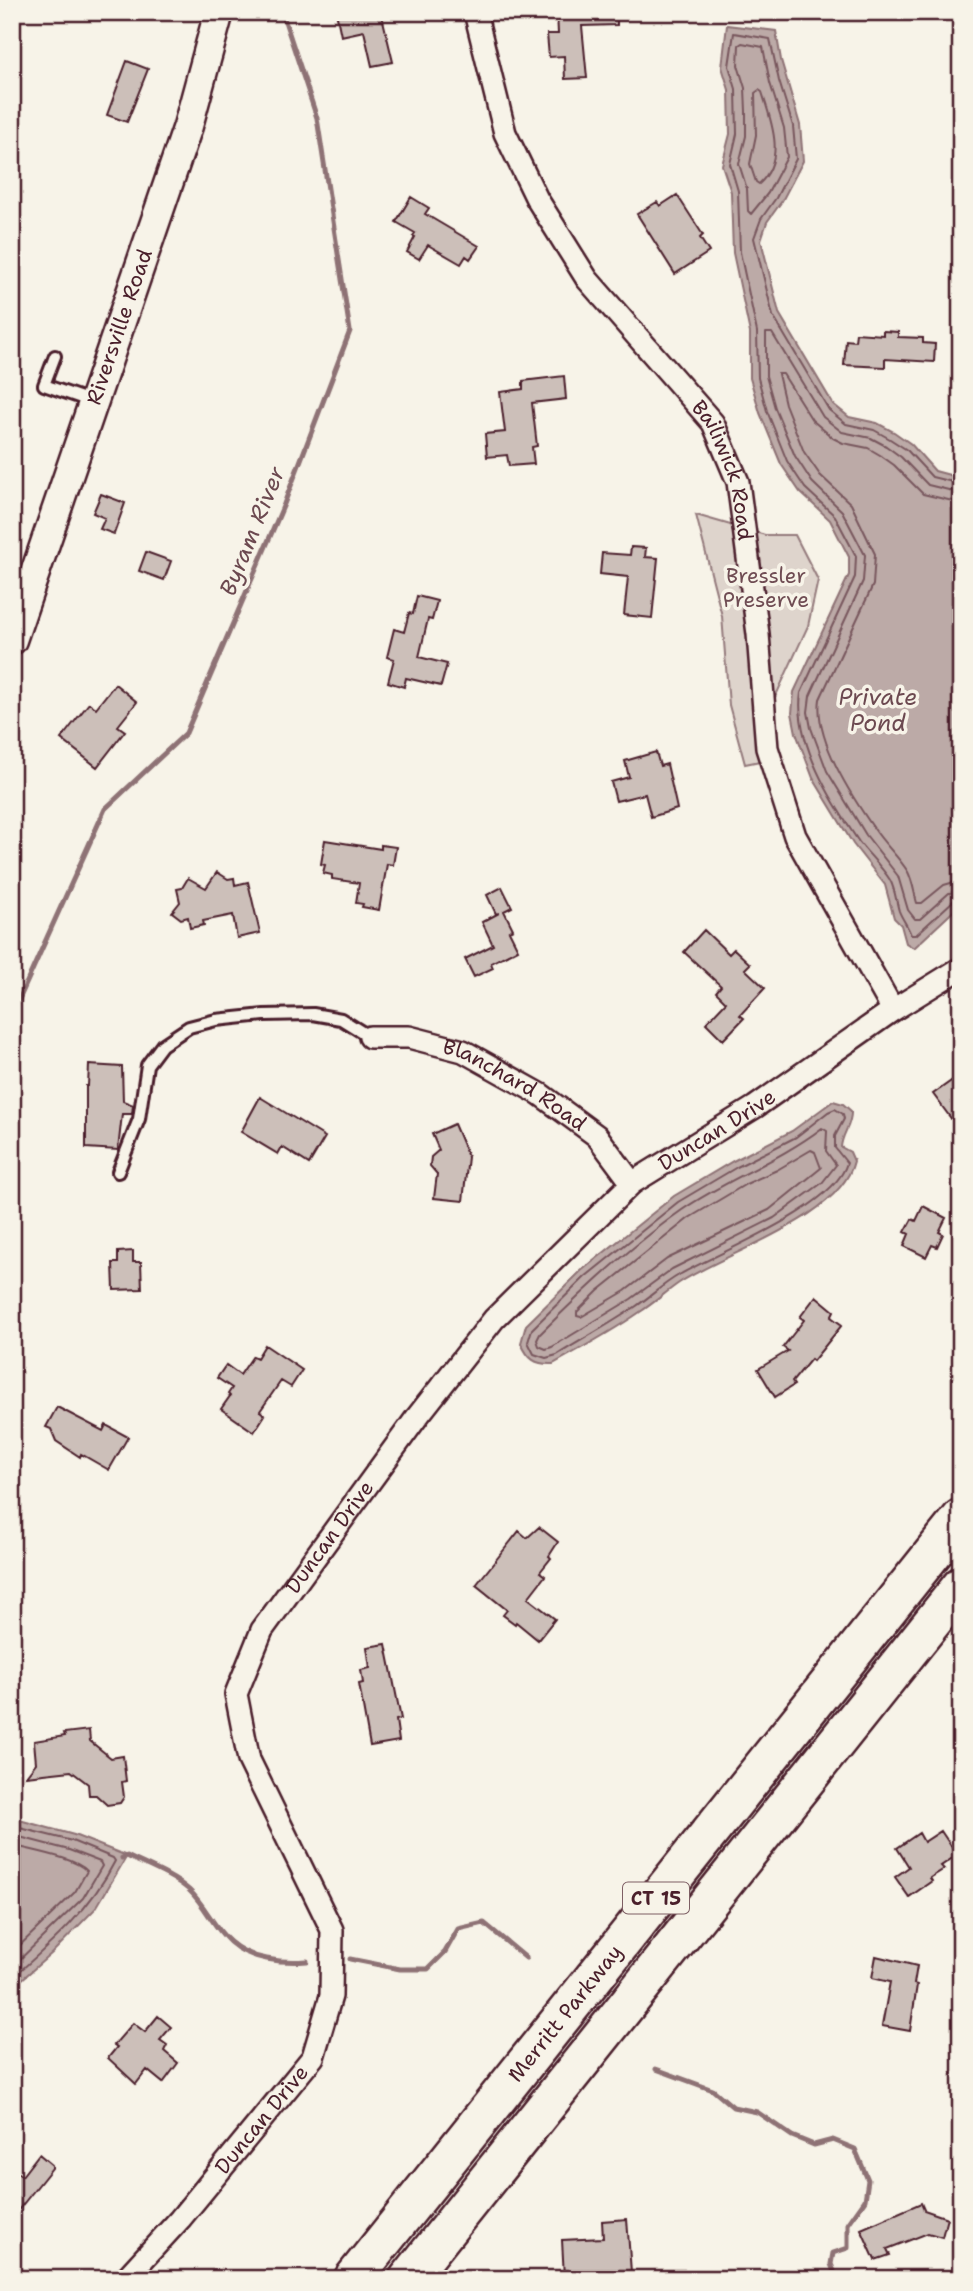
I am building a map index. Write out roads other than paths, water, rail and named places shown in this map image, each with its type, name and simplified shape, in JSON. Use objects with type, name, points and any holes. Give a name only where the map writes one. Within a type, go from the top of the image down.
[{"type":"highway","name":"Merritt Parkway","points":[[353,2279],[961,1518]]},
{"type":"highway","name":"Merritt Parkway","points":[[408,2279],[961,1586]]},
{"type":"street","name":"Riversville Road","points":[[12,640],[188,127],[219,12]]},
{"type":"street","name":"Bailiwick Road","points":[[475,12],[505,134],[537,199],[587,279],[713,423],[738,482],[758,634],[767,748],[795,836],[892,1010]]},
{"type":"street","name":"Duncan Drive","points":[[125,2279],[180,2220],[313,2057],[331,1996],[332,1930],[249,1760],[236,1693],[262,1630],[417,1417],[494,1319],[632,1183],[755,1107],[892,1010],[961,968]]},
{"type":"street","name":"Blanchard Road","points":[[370,1037],[409,1037],[463,1051],[474,1057],[540,1094],[597,1136],[632,1183]]},
{"type":"lane","points":[[54,356],[44,385],[93,402]]},
{"type":"lane","points":[[118,1172],[139,1119],[147,1065],[162,1045],[189,1027],[216,1020],[313,1014],[341,1019],[370,1037]]},
{"type":"water","name":"Private Pond","points":[[727,25],[776,31],[781,60],[800,125],[803,161],[782,201],[767,222],[761,240],[779,313],[833,404],[849,417],[877,423],[894,432],[911,444],[935,471],[961,478],[961,904],[914,948],[906,943],[901,925],[894,918],[885,885],[853,844],[813,778],[796,733],[792,713],[794,692],[849,575],[849,557],[830,520],[800,492],[781,464],[760,413],[750,378],[750,333],[733,253],[731,192],[722,165],[730,134],[729,90],[722,67]]},
{"type":"water","points":[[833,1101],[843,1104],[851,1111],[841,1147],[850,1152],[854,1161],[845,1181],[828,1200],[778,1232],[699,1271],[619,1326],[553,1364],[537,1362],[529,1357],[521,1343],[526,1325],[581,1271],[674,1196],[733,1161],[792,1131]]},
{"type":"water","points":[[12,1818],[74,1835],[127,1856],[96,1908],[52,1953],[12,1988]]},
{"type":"waterway","name":"Byram River","points":[[12,1015],[105,809],[186,733],[284,504],[350,331],[317,118],[282,12]]},
{"type":"waterway","points":[[122,1858],[127,1856],[167,1875],[189,1890],[224,1936],[238,1948],[267,1959],[307,1961]]},
{"type":"waterway","points":[[350,1959],[400,1969],[428,1969],[445,1952],[458,1929],[484,1923],[526,1958]]},
{"type":"waterway","points":[[656,2069],[713,2090],[733,2107],[757,2112],[792,2136],[814,2145],[833,2140],[855,2149],[868,2180],[865,2200],[848,2224],[848,2248],[833,2253],[831,2264],[837,2279]]},
{"type":"waterway","points":[[954,2279],[961,2273]]},
{"type":"park label","name":"Bressler Preserve","points":[[766,588]]}]
